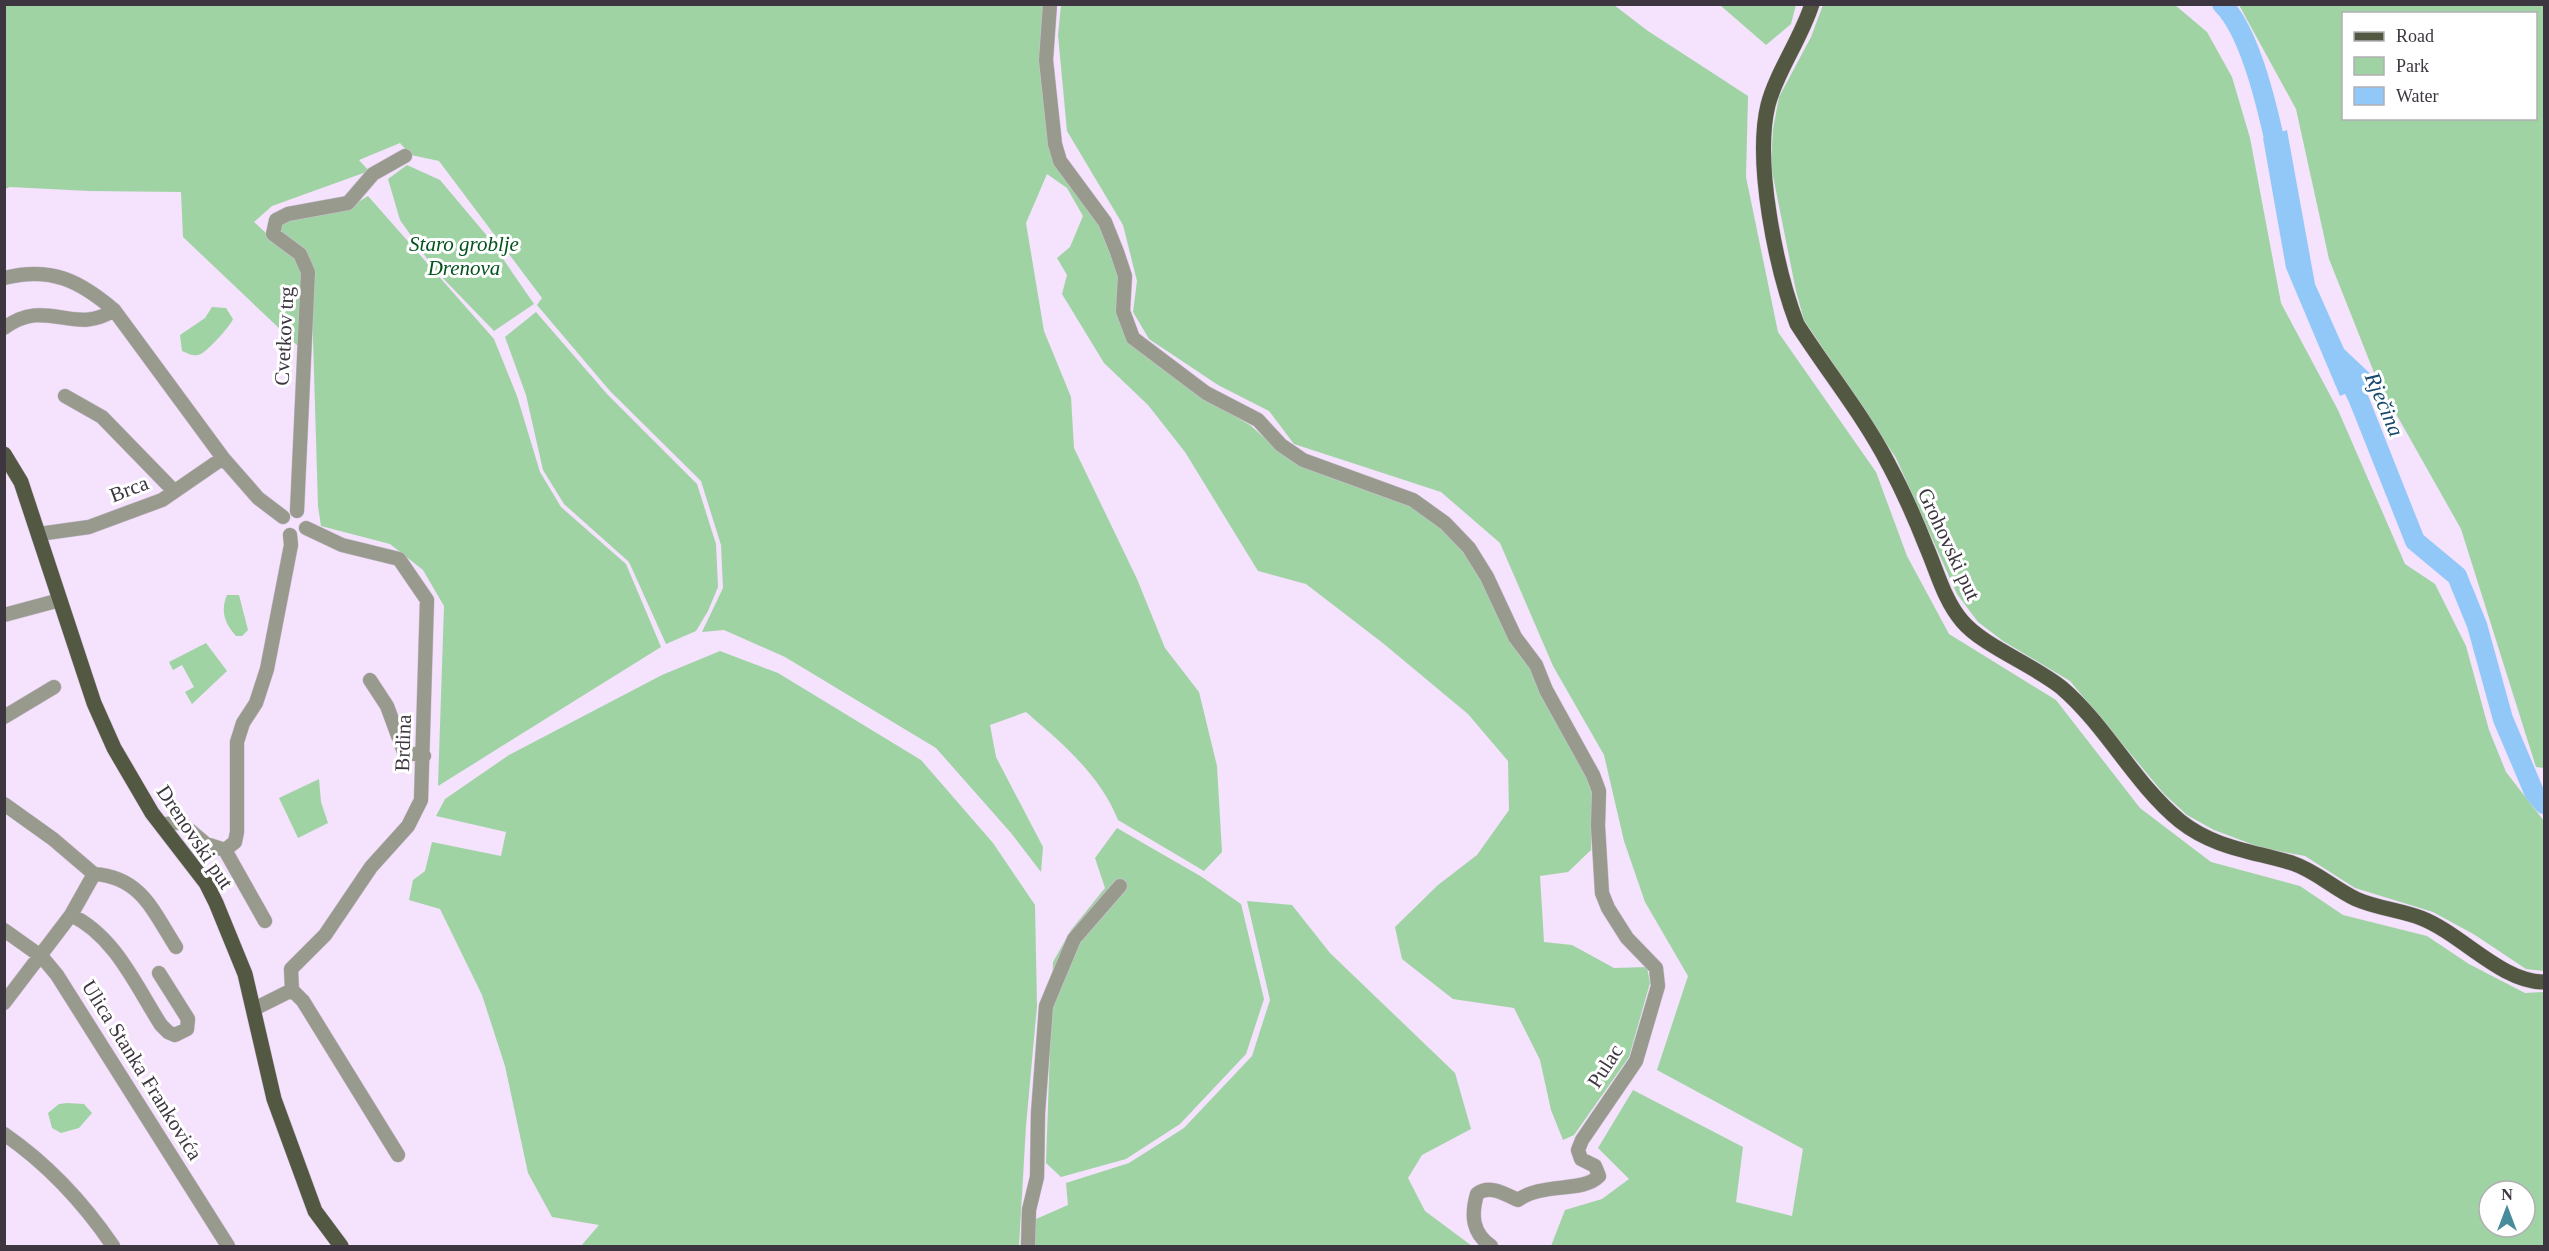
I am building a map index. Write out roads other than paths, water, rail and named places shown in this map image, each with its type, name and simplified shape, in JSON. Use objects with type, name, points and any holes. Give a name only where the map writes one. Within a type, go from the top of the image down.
[{"type":"main road","name":"Grohovski put","points":[[1812,4],[1803,32],[1769,103],[1764,134],[1763,168],[1788,300],[1797,324],[1889,463],[1945,594],[1962,622],[1999,648],[2039,670],[2064,691],[2156,798],[2181,822],[2208,838],[2245,853],[2290,863],[2313,871],[2332,886],[2357,900],[2420,917],[2447,930],[2513,975],[2529,982],[2544,982]]},
{"type":"main road","name":"Drenovski put","points":[[4,454],[21,482],[94,703],[123,764],[161,825],[206,883],[246,974],[274,1099],[315,1211],[341,1246]]},
{"type":"street","name":"Pulac","points":[[1050,4],[1046,60],[1055,144],[1060,162],[1105,222],[1125,276],[1123,311],[1133,338],[1206,393],[1258,420],[1289,451],[1304,460],[1413,500],[1445,523],[1479,561],[1515,637],[1536,665],[1546,690],[1599,791],[1598,826],[1602,893],[1608,908],[1627,938],[1656,968],[1658,986],[1636,1061],[1582,1140],[1578,1150],[1581,1159],[1599,1170],[1599,1176],[1588,1185],[1552,1187],[1529,1192],[1518,1200],[1490,1189],[1482,1190],[1477,1194],[1473,1220],[1482,1240],[1491,1246]]},
{"type":"street","name":"Cvetkov trg","points":[[297,511],[308,272],[300,254],[273,234],[276,220],[288,214],[348,204],[373,174],[405,156]]},
{"type":"street","points":[[4,278],[61,275],[94,293],[114,310],[223,458],[258,498],[283,517]]},
{"type":"street","points":[[4,328],[16,320],[45,313],[85,322],[99,320],[114,310]]},
{"type":"street","points":[[66,396],[102,417],[174,491]]},
{"type":"street","name":"Brca","points":[[39,534],[89,526],[162,500],[223,458]]},
{"type":"street","points":[[283,517],[289,512],[297,511],[305,518],[306,528],[302,533],[290,536]]},
{"type":"street","points":[[225,850],[235,842],[237,832],[237,742],[243,723],[256,703],[267,669],[291,545],[290,536],[283,530],[283,517]]},
{"type":"street","name":"Brdina","points":[[292,990],[291,969],[325,935],[371,867],[408,826],[421,800],[424,756],[427,600],[399,559],[342,545],[306,528]]},
{"type":"street","points":[[4,615],[60,600]]},
{"type":"street","points":[[370,680],[387,706],[404,752],[424,756]]},
{"type":"street","points":[[4,717],[54,687]]},
{"type":"street","points":[[4,804],[53,839],[94,873],[109,875],[136,888],[176,947]]},
{"type":"street","points":[[161,825],[180,822],[206,844],[225,850],[265,921]]},
{"type":"street","points":[[4,1003],[42,957],[71,915],[94,873]]},
{"type":"street","points":[[1028,1246],[1029,1210],[1037,1177],[1038,1113],[1046,1006],[1074,939],[1120,886]]},
{"type":"street","points":[[71,915],[88,923],[108,941],[161,1025],[175,1035],[187,1029],[188,1019],[159,972]]},
{"type":"street","name":"Ulica Stanka Frankovića","points":[[4,930],[42,957],[57,975],[228,1246]]},
{"type":"street","points":[[254,1009],[292,990],[303,1001],[398,1155]]},
{"type":"street","points":[[4,1134],[43,1164],[68,1188],[113,1246]]},
{"type":"water","points":[[2287,130],[2315,284],[2344,349],[2377,380],[2340,396],[2286,268],[2263,138]]},
{"type":"waterway","name":"Rječina","points":[[2222,4],[2233,17],[2251,55],[2279,161]]},
{"type":"waterway","name":"Rječina","points":[[2343,367],[2359,400],[2415,541],[2457,576],[2477,625],[2503,719],[2534,792],[2544,804]]},
{"type":"park label","name":"Staro groblje Drenova","points":[[464,256]]}]
